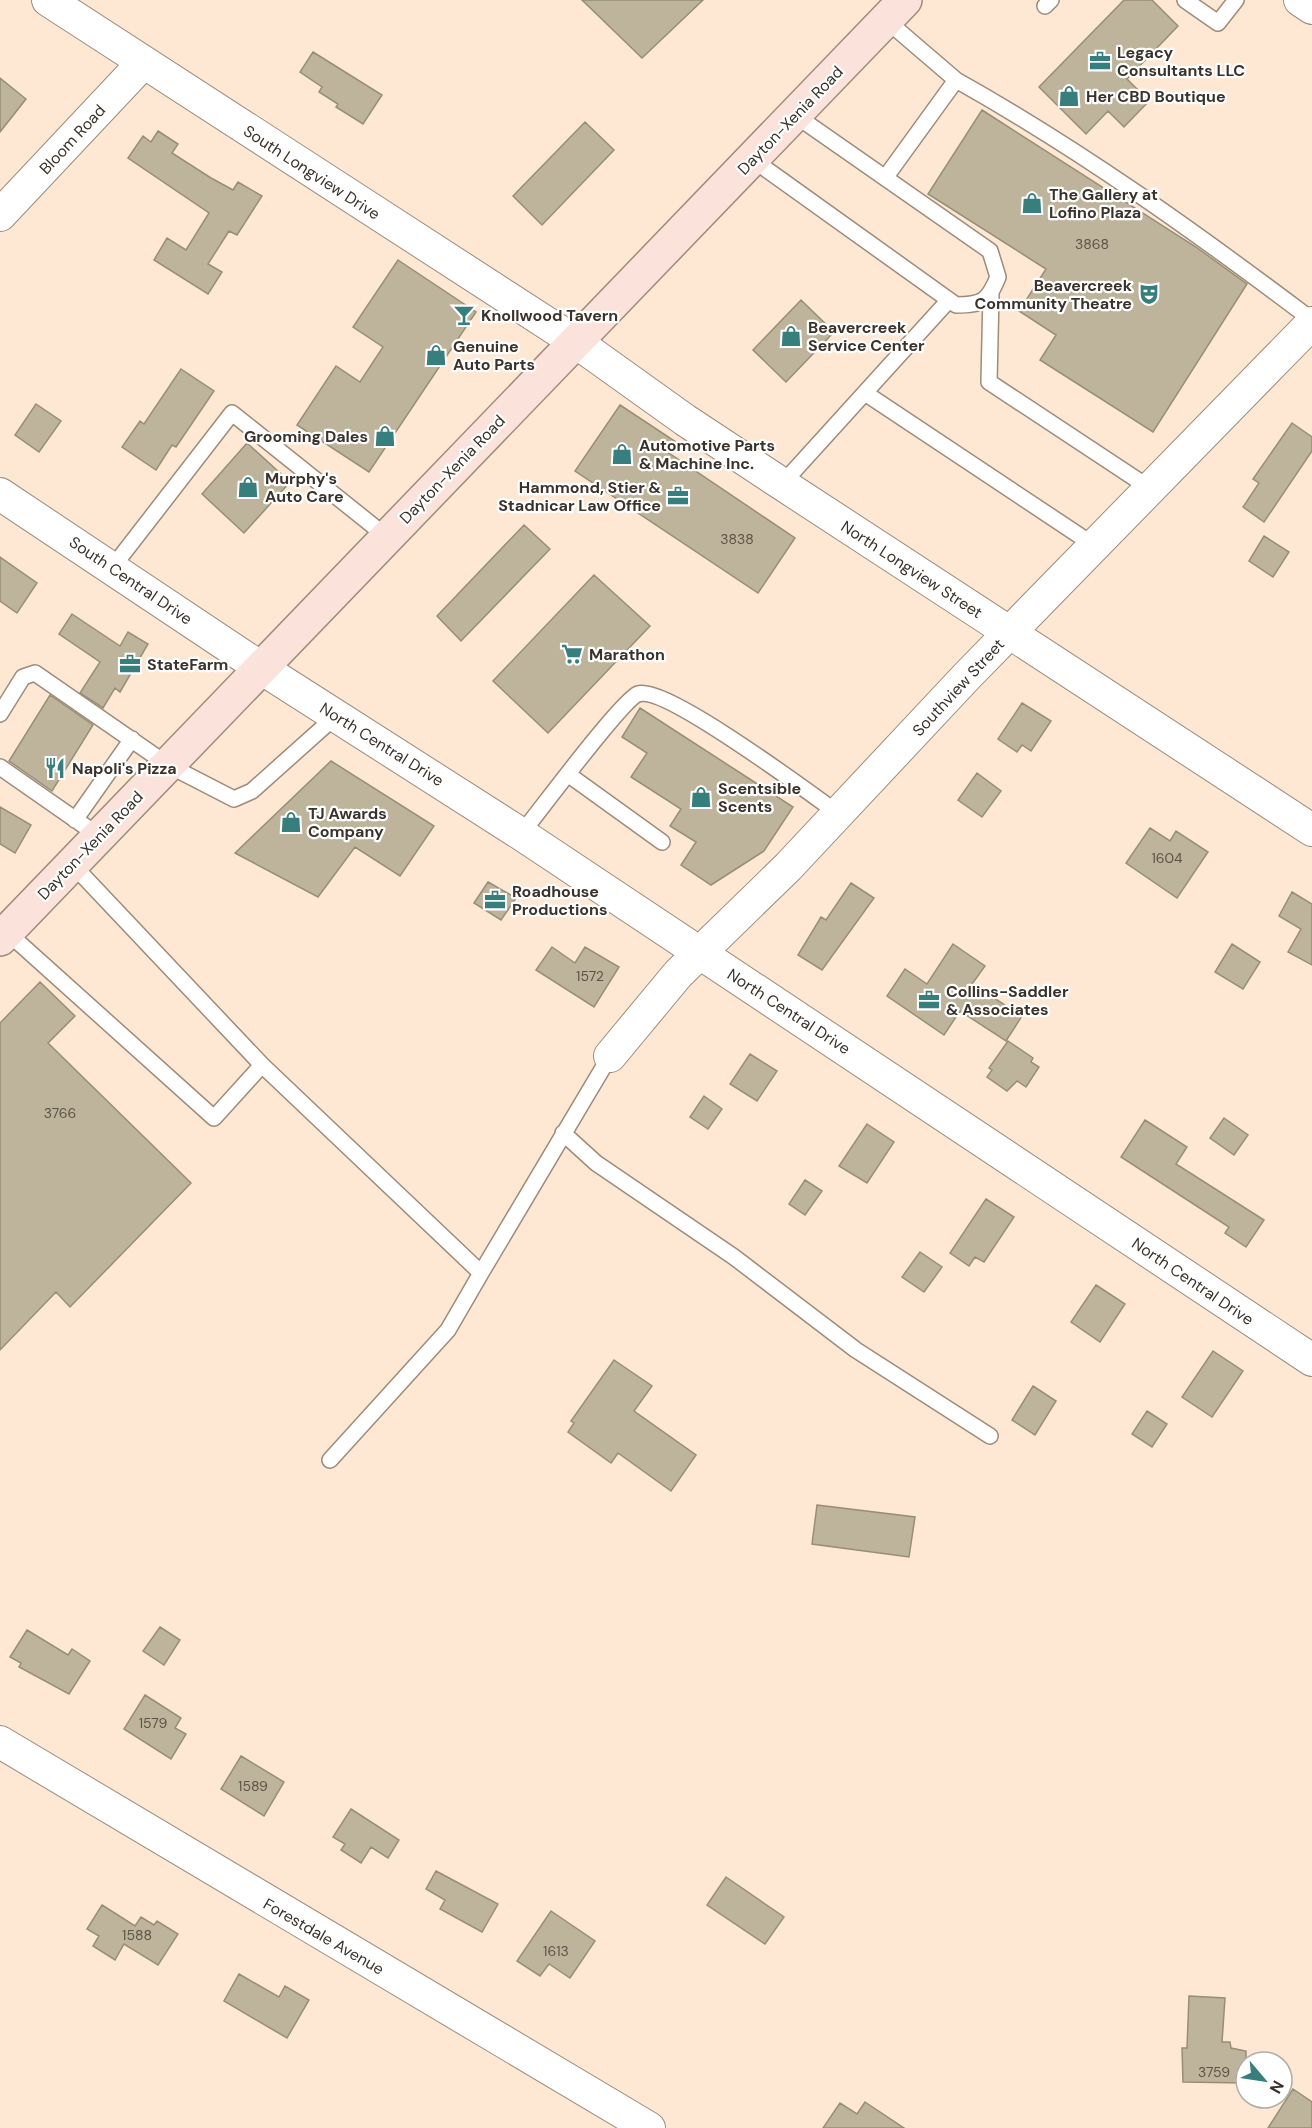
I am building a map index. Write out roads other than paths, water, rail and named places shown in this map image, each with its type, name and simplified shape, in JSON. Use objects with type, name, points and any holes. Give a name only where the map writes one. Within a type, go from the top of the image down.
[{"type":"main road","name":"Dayton-Xenia Road","points":[[3,935],[72,864],[87,828],[168,765],[895,10]]},
{"type":"street","name":"South Longview Drive","points":[[48,0],[576,342]]},
{"type":"street","points":[[1300,0],[1312,8]]},
{"type":"street","name":"Bloom Road","points":[[0,215],[143,63]]},
{"type":"street","name":"Southview Street","points":[[610,1056],[678,974],[839,814],[1010,632],[1312,321]]},
{"type":"street","name":"North Longview Street","points":[[576,342],[685,420],[1312,830]]},
{"type":"street","name":"South Central Drive","points":[[0,494],[261,668]]},
{"type":"street","name":"North Central Drive","points":[[261,668],[521,834],[1312,1360]]},
{"type":"street","name":"Forestdale Avenue","points":[[0,1742],[649,2128]]},
{"type":"lane","points":[[1185,0],[1218,23],[1236,0]]},
{"type":"lane","points":[[895,10],[956,80],[1018,115],[1205,240],[1312,321]]},
{"type":"lane","points":[[885,178],[956,80]]},
{"type":"lane","points":[[795,115],[990,251],[998,277],[991,294],[989,382],[1151,489]]},
{"type":"lane","points":[[752,159],[956,305],[977,305],[991,294]]},
{"type":"lane","points":[[782,484],[949,300]]},
{"type":"lane","points":[[865,393],[1095,546]]},
{"type":"lane","points":[[112,568],[232,413],[387,537]]},
{"type":"lane","points":[[0,714],[23,677],[35,673],[168,765],[234,799],[252,791],[337,715]]},
{"type":"lane","points":[[521,834],[617,713],[637,694],[651,693],[670,701],[759,757],[839,814]]},
{"type":"lane","points":[[0,767],[87,828],[132,739]]},
{"type":"lane","points":[[569,775],[662,842]]},
{"type":"lane","points":[[72,864],[262,1065],[481,1273]]},
{"type":"lane","points":[[3,935],[214,1118],[262,1065]]},
{"type":"lane","points":[[330,1460],[448,1330],[562,1133],[610,1056]]},
{"type":"lane","points":[[562,1133],[596,1163],[734,1257],[856,1350],[990,1436]]},
{"type":"place","name":"Legacy Consultants LLC","points":[[1100,61]]},
{"type":"place","name":"Her CBD Boutique","points":[[1069,96]]},
{"type":"place","name":"The Gallery at Lofino Plaza","points":[[1032,203]]},
{"type":"place","name":"Beavercreek Community Theatre","points":[[1149,294]]},
{"type":"place","name":"Knollwood Tavern","points":[[464,315]]},
{"type":"place","name":"Beavercreek Service Center","points":[[791,336]]},
{"type":"place","name":"Genuine Auto Parts","points":[[436,355]]},
{"type":"place","name":"Grooming Dales","points":[[385,436]]},
{"type":"place","name":"Automotive Parts & Machine Inc.","points":[[622,454]]},
{"type":"place","name":"Murphy's Auto Care","points":[[248,487]]},
{"type":"place","name":"Hammond, Stier & Stadnicar Law Office","points":[[678,496]]},
{"type":"place","name":"Marathon","points":[[572,654]]},
{"type":"place","name":"StateFarm","points":[[130,664]]},
{"type":"place","name":"Napoli's Pizza","points":[[55,768]]},
{"type":"place","name":"Scentsible Scents","points":[[701,797]]},
{"type":"place","name":"TJ Awards Company","points":[[291,822]]},
{"type":"place","name":"Roadhouse Productions","points":[[495,900]]},
{"type":"place","name":"Collins-Saddler & Associates","points":[[929,1000]]}]
